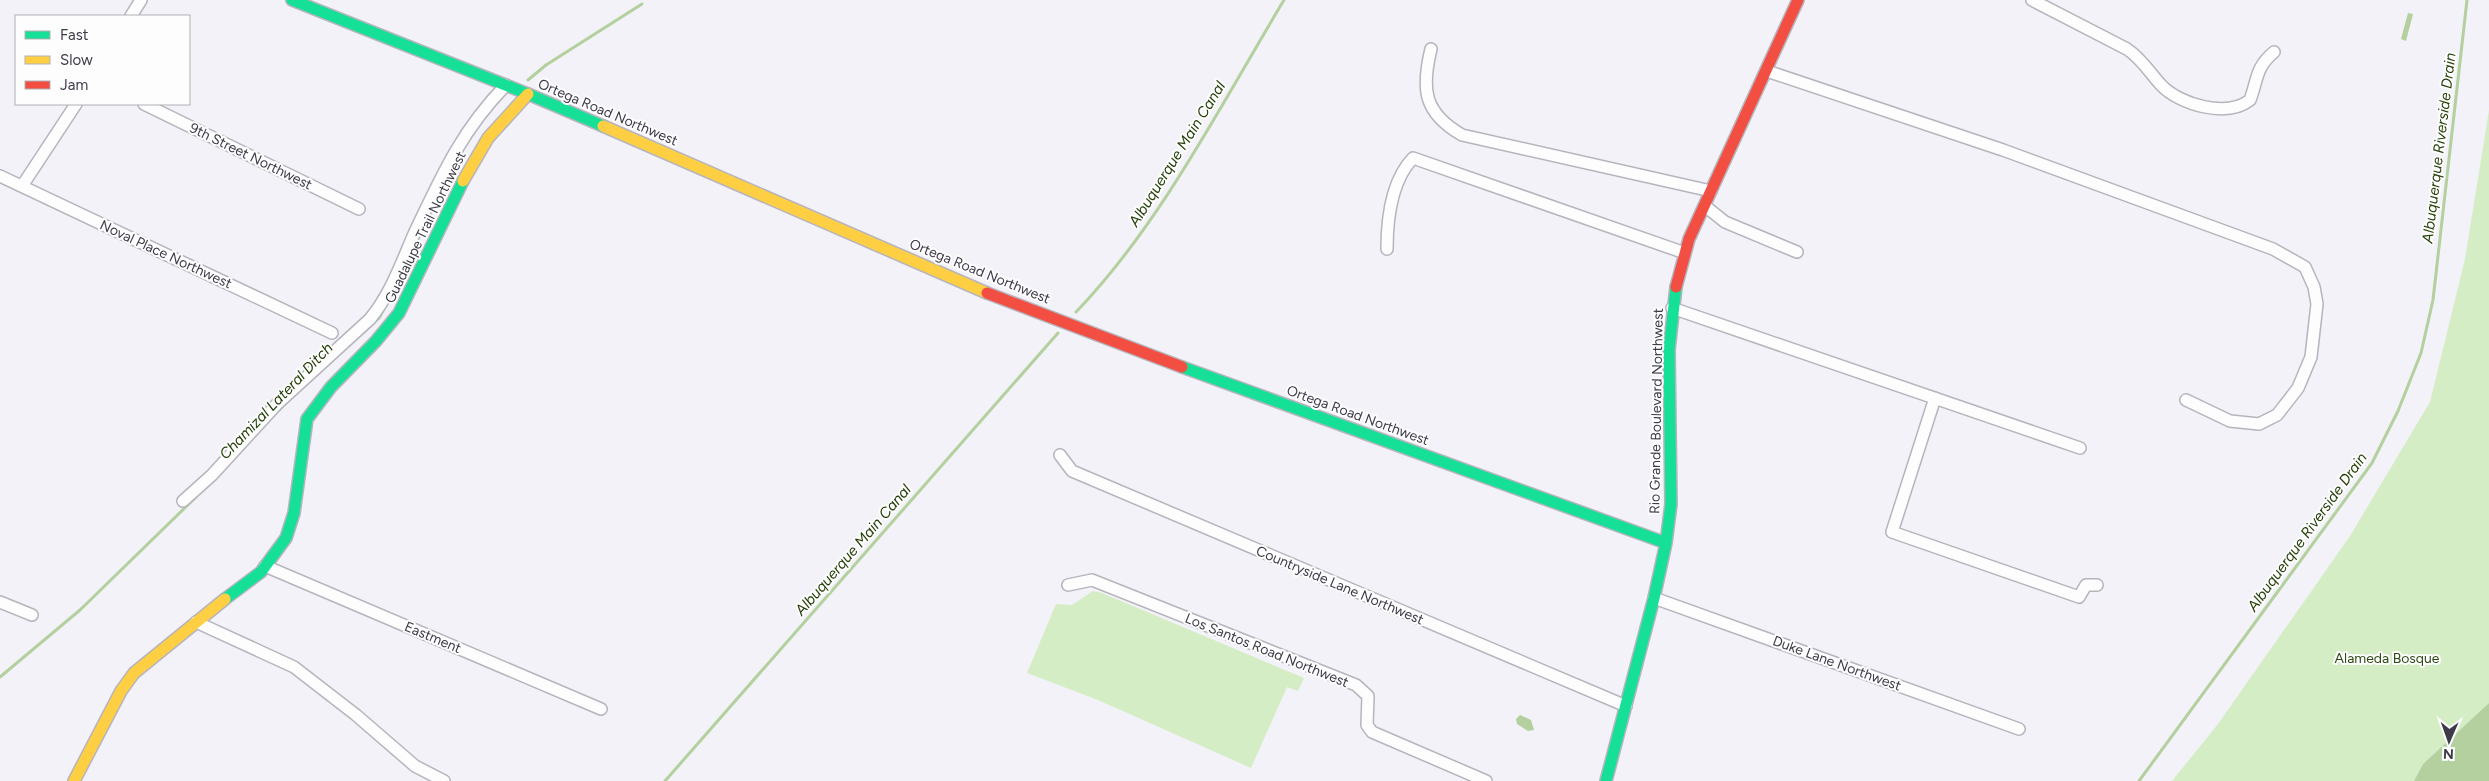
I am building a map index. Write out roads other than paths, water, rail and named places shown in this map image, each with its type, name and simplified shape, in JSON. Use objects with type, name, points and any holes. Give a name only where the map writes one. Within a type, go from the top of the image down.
[{"type":"street","points":[[132,15],[140,0]]},
{"type":"street","name":"Ortega Road Northwest","points":[[292,0],[528,94],[998,298],[1112,342],[1666,544]]},
{"type":"street","name":"Rio Grande Boulevard Northwest","points":[[1606,781],[1654,598],[1666,544],[1671,504],[1669,350],[1672,308],[1678,274],[1711,191],[1798,0]]},
{"type":"street","points":[[2032,0],[2127,49],[2140,57],[2168,91],[2212,110],[2236,107],[2250,100],[2255,77],[2263,61],[2274,52]]},
{"type":"street","points":[[1431,49],[1425,72],[1427,94],[1432,109],[1443,124],[1462,135],[1711,191]]},
{"type":"street","points":[[1767,71],[2003,150],[2273,249],[2305,267],[2314,287],[2317,304],[2312,356],[2298,388],[2277,415],[2259,424],[2230,421],[2186,400]]},
{"type":"street","points":[[182,501],[212,475],[277,404],[370,319],[380,307],[391,290],[414,234],[455,150],[482,109],[506,85]]},
{"type":"street","name":"Guadalupe Trail Northwest","points":[[74,781],[126,683],[134,673],[261,572],[286,538],[294,513],[307,419],[331,387],[376,341],[399,313],[471,165],[488,138],[528,94]]},
{"type":"street","points":[[22,186],[75,105]]},
{"type":"street","name":"9th Street Northwest","points":[[146,105],[359,209]]},
{"type":"street","points":[[1387,248],[1387,228],[1395,190],[1406,165],[1413,158],[1685,253]]},
{"type":"street","name":"Noval Place Northwest","points":[[0,176],[332,333]]},
{"type":"street","points":[[1705,206],[1726,222],[1797,252]]},
{"type":"street","points":[[1672,308],[2080,448]]},
{"type":"street","points":[[1935,398],[1892,532],[2079,597],[2086,585],[2098,584]]},
{"type":"street","name":"Countryside Lane Northwest","points":[[1060,455],[1072,471],[1626,706]]},
{"type":"street","name":"Eastment","points":[[265,566],[601,709]]},
{"type":"street","name":"Los Santos Road Northwest","points":[[1068,586],[1092,580],[1356,686],[1368,696],[1367,724],[1372,732],[1486,781]]},
{"type":"street","name":"Duke Lane Northwest","points":[[1654,598],[2019,729]]},
{"type":"street","points":[[0,602],[32,615]]},
{"type":"street","points":[[196,622],[294,667],[356,715],[415,766],[444,781]]},
{"type":"waterway","name":"Albuquerque Main Canal","points":[[1076,312],[1107,278],[1162,202],[1213,121],[1284,0]]},
{"type":"waterway","name":"Albuquerque Riverside Drain","points":[[2139,781],[2372,463],[2398,411],[2421,353],[2433,300],[2467,0]]},
{"type":"waterway","name":"Chamizal Lateral Ditch","points":[[528,80],[546,65],[642,4]]},
{"type":"waterway","name":"Chamizal Lateral Ditch","points":[[412,251],[463,149]]},
{"type":"waterway","name":"Chamizal Lateral Ditch","points":[[357,338],[379,318],[399,282]]},
{"type":"waterway","name":"Albuquerque Main Canal","points":[[665,781],[1058,333]]},
{"type":"waterway","name":"Chamizal Lateral Ditch","points":[[271,418],[286,403]]},
{"type":"waterway","name":"Chamizal Lateral Ditch","points":[[0,677],[80,610],[196,497]]},
{"type":"park label","name":"Alameda Bosque","points":[[2387,658]]}]
